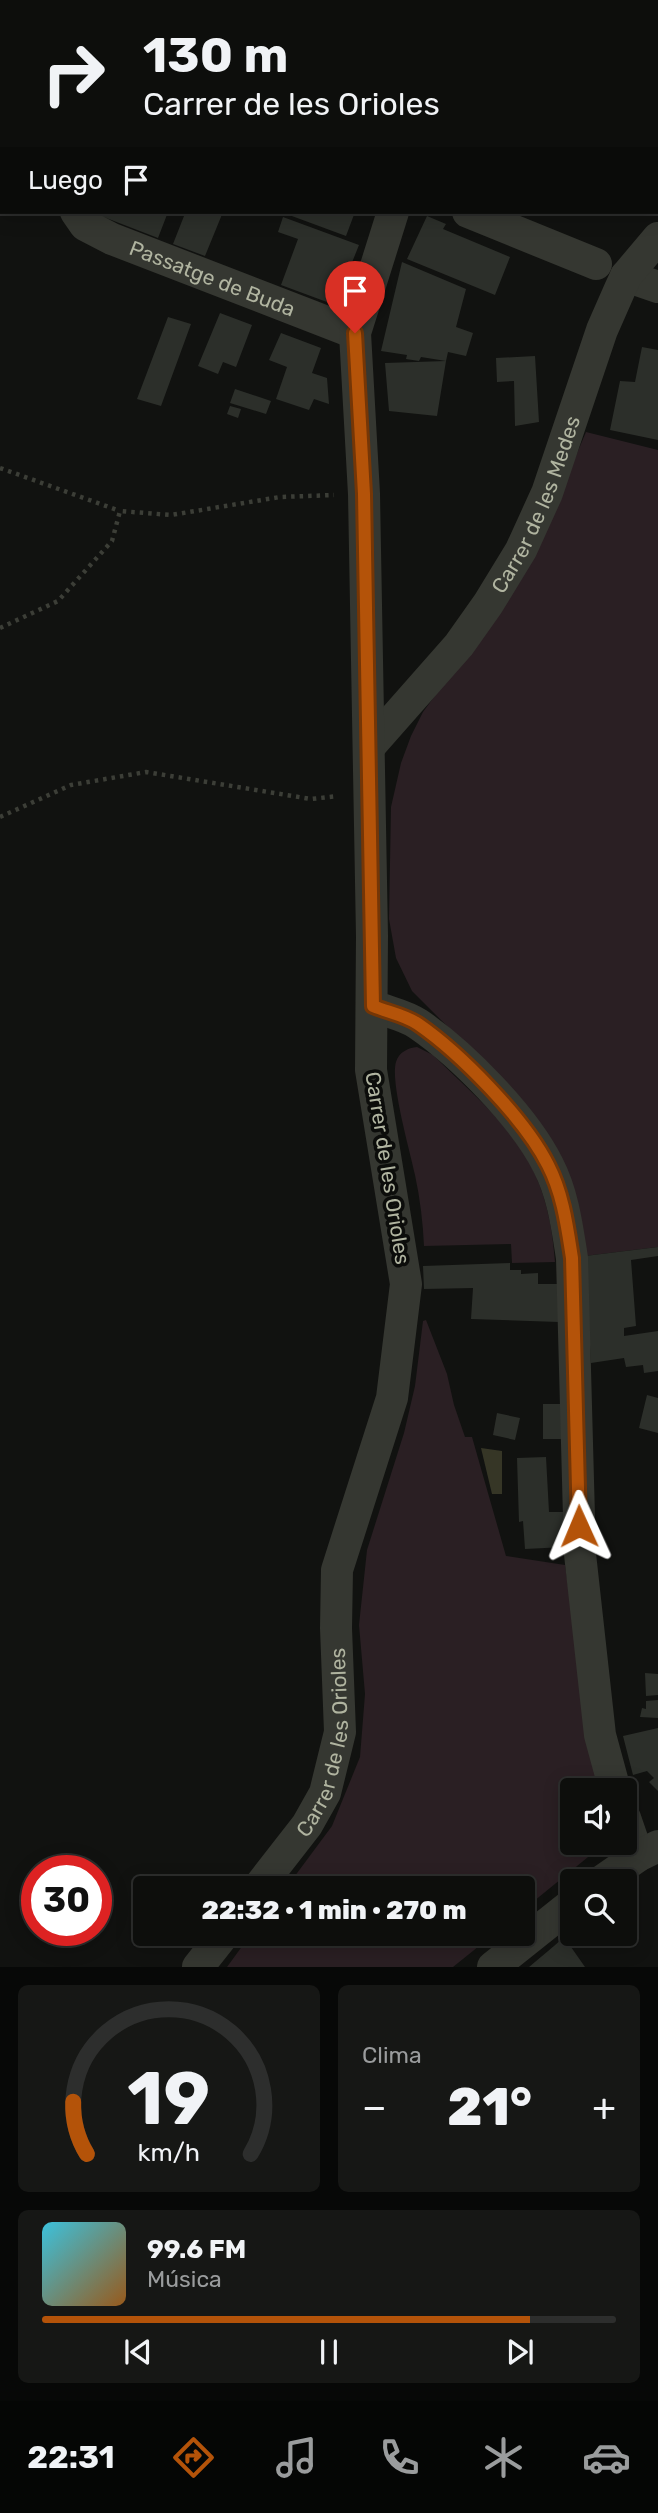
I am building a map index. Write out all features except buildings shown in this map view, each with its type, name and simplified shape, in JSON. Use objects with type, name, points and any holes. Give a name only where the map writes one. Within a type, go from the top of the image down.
[{"type":"street","name":"Passatge de Buda","points":[[77,214],[85,225],[112,239],[355,333]]},
{"type":"street","name":"Carrer de les Orioles","points":[[267,1876],[307,1825],[325,1793],[341,1732],[336,1628],[337,1570],[392,1398],[406,1284],[371,1070],[373,1006],[370,746],[364,494],[355,333],[392,214]]},
{"type":"street","points":[[473,214],[596,264]]},
{"type":"street","name":"Carrer de les Medes","points":[[370,746],[459,645],[521,550],[547,493],[603,330],[626,276],[658,238]]},
{"type":"street","points":[[626,276],[658,287]]},
{"type":"street","points":[[373,1006],[416,1022],[466,1064],[516,1117],[548,1164],[558,1190],[566,1217],[572,1258],[580,1554],[600,1735],[612,1778]]},
{"type":"street","points":[[620,1869],[648,1851],[637,1835]]},
{"type":"street","points":[[493,1967],[560,1914]]},
{"type":"street","points":[[198,1967],[215,1946]]},
{"type":"path","points":[[0,468],[120,511],[171,515],[280,497],[364,494]]},
{"type":"path","points":[[0,628],[58,601],[112,541],[120,511]]},
{"type":"path","points":[[0,817],[71,785],[146,772],[311,799],[370,792]]},
{"type":"shaded area","points":[[586,432],[658,450],[658,1247],[585,1256],[521,1100],[412,991],[396,958],[389,919],[391,807],[401,763],[411,736],[423,712],[491,619],[559,496]]},
{"type":"shaded area","points":[[417,1047],[433,1055],[477,1098],[509,1133],[527,1158],[545,1200],[555,1262],[512,1263],[511,1244],[424,1246],[418,1193],[398,1100],[395,1072],[399,1056]]},
{"type":"shaded area","points":[[426,1320],[447,1374],[465,1437],[472,1437],[506,1556],[565,1565],[596,1778],[560,1778],[560,1855],[591,1855],[573,1869],[560,1869],[560,1880],[535,1900],[535,1876],[295,1876],[332,1826],[360,1757],[365,1694],[359,1625],[367,1550],[404,1433],[415,1386],[423,1321]]},
{"type":"shaded area","points":[[481,1448],[502,1451],[502,1494],[492,1494]]},
{"type":"shaded area","points":[[242,1946],[479,1946],[453,1967],[227,1967]]},
{"type":"route","points":[[355,333],[364,494],[373,1006],[416,1022],[466,1064],[516,1117],[548,1164],[566,1217],[572,1258],[579,1526]]}]
